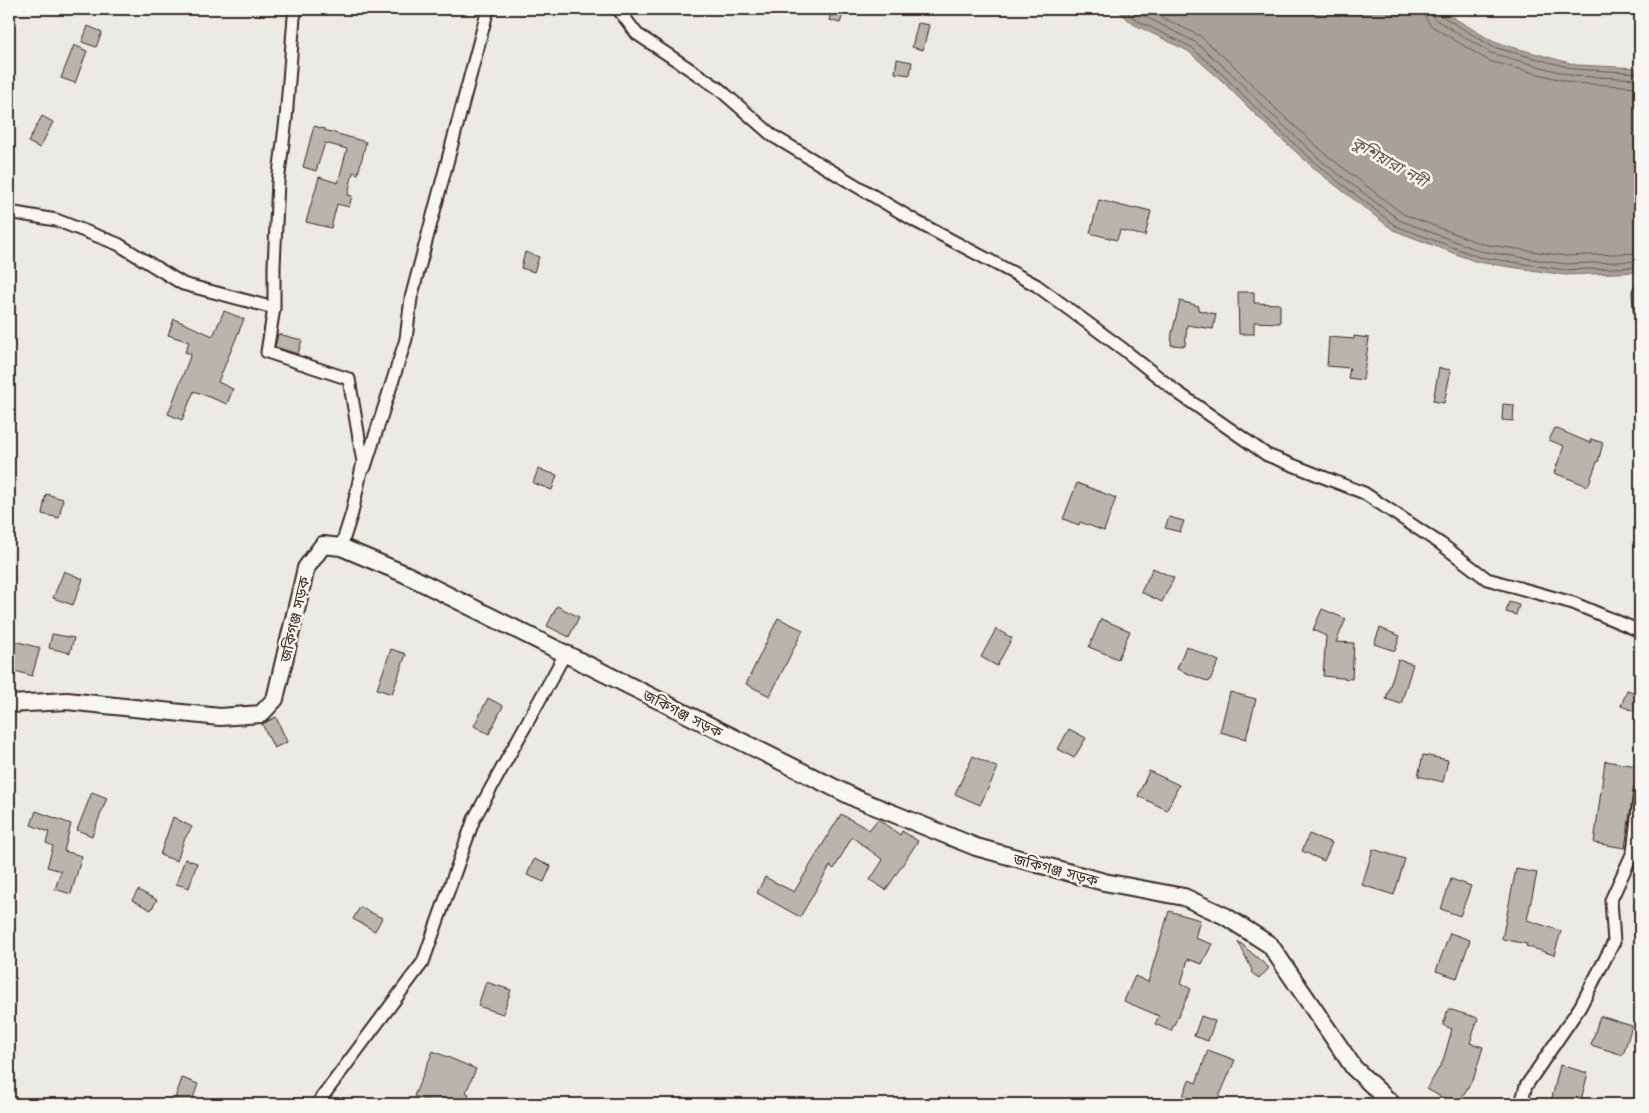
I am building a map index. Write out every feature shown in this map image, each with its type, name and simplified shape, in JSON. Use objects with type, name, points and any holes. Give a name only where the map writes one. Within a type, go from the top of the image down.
[{"type":"main road","name":"জকিগঞ্জ সড়ক","points":[[9,704],[67,701],[220,717],[261,714],[275,699],[306,568],[322,545],[343,548],[405,574],[857,799],[976,848],[1104,882],[1184,897],[1225,916],[1270,946],[1354,1068],[1392,1104]]},
{"type":"street","points":[[297,9],[294,17],[286,119],[278,182],[274,308],[267,352],[349,380],[363,462],[343,548]]},
{"type":"street","points":[[343,548],[362,474],[406,340],[411,298],[488,9]]},
{"type":"street","points":[[618,9],[637,34],[718,88],[773,136],[917,222],[1036,285],[1123,349],[1177,392],[1267,455],[1364,493],[1441,544],[1486,579],[1573,603],[1640,631]]},
{"type":"street","points":[[9,212],[56,220],[118,244],[184,284],[274,308]]},
{"type":"street","points":[[1639,292],[1640,309]]},
{"type":"street","points":[[317,1104],[423,962],[474,819],[566,654]]},
{"type":"street","points":[[1520,1104],[1526,1086],[1580,1006],[1614,942],[1611,900],[1633,852],[1640,792]]},
{"type":"water","name":"কুশিয়ারা নদী","points":[[1116,9],[1439,9],[1494,42],[1577,65],[1640,68],[1640,272],[1565,275],[1477,262],[1393,230],[1317,171],[1188,51],[1133,24]]},
{"type":"building","points":[[832,9],[845,9],[840,23],[829,20]]},
{"type":"building","points":[[918,23],[929,25],[923,50],[912,47]]},
{"type":"building","points":[[88,26],[102,32],[96,47],[82,42]]},
{"type":"building","points":[[74,45],[87,51],[75,83],[61,78]]},
{"type":"building","points":[[897,59],[912,62],[910,75],[895,73]]},
{"type":"building","points":[[42,116],[53,122],[40,148],[28,142]]},
{"type":"building","points":[[314,126],[366,142],[358,174],[353,172],[348,195],[352,196],[349,207],[337,204],[331,228],[306,222],[319,177],[338,183],[347,149],[325,143],[316,171],[303,167]]},
{"type":"building","points":[[1099,200],[1134,209],[1135,207],[1151,211],[1145,236],[1120,230],[1117,240],[1090,233]]},
{"type":"building","points":[[525,252],[539,257],[534,272],[521,268]]},
{"type":"building","points":[[1238,292],[1254,292],[1254,303],[1280,304],[1280,323],[1254,322],[1254,334],[1239,334]]},
{"type":"building","points":[[1180,301],[1199,306],[1198,310],[1216,314],[1213,329],[1187,325],[1185,346],[1171,345]]},
{"type":"building","points":[[224,311],[244,319],[218,382],[233,389],[227,404],[194,391],[182,420],[168,414],[191,354],[185,352],[189,342],[168,335],[174,319],[213,336]]},
{"type":"building","points":[[278,334],[302,340],[298,354],[275,347]]},
{"type":"building","points":[[1354,336],[1369,338],[1363,380],[1348,378],[1350,368],[1327,366],[1329,337],[1354,339]]},
{"type":"building","points":[[1439,368],[1451,370],[1444,403],[1433,401]]},
{"type":"building","points":[[1503,404],[1514,405],[1513,421],[1502,420]]},
{"type":"building","points":[[1555,428],[1590,443],[1591,439],[1603,443],[1598,462],[1588,486],[1554,473],[1564,446],[1549,440]]},
{"type":"building","points":[[538,469],[557,475],[552,490],[533,483]]},
{"type":"building","points":[[1077,483],[1116,498],[1104,531],[1080,522],[1079,525],[1063,519]]},
{"type":"building","points":[[46,494],[63,499],[59,518],[42,514]]},
{"type":"building","points":[[1169,517],[1184,521],[1180,532],[1165,528]]},
{"type":"building","points":[[1153,568],[1174,578],[1162,602],[1141,592]]},
{"type":"building","points":[[64,571],[83,579],[73,605],[53,598]]},
{"type":"building","points":[[1509,602],[1519,605],[1516,615],[1506,612]]},
{"type":"building","points":[[557,606],[579,617],[569,637],[547,626]]},
{"type":"building","points":[[1322,609],[1346,619],[1336,642],[1354,643],[1352,679],[1323,676],[1326,636],[1313,630]]},
{"type":"building","points":[[778,618],[803,630],[770,696],[746,684]]},
{"type":"building","points":[[1101,619],[1130,631],[1118,659],[1089,647]]},
{"type":"building","points":[[1380,628],[1400,636],[1395,651],[1374,644]]},
{"type":"building","points":[[996,629],[1012,638],[997,666],[981,657]]},
{"type":"building","points":[[52,634],[74,638],[70,653],[49,648]]},
{"type":"building","points":[[15,641],[40,648],[32,676],[9,669],[9,652],[12,653]]},
{"type":"building","points":[[1186,646],[1219,661],[1209,682],[1177,669]]},
{"type":"building","points":[[391,649],[406,654],[392,694],[377,689]]},
{"type":"building","points":[[1398,660],[1413,664],[1401,704],[1386,699]]},
{"type":"building","points":[[1627,690],[1640,694],[1640,713],[1621,706]]},
{"type":"building","points":[[1230,692],[1256,699],[1246,739],[1220,732]]},
{"type":"building","points":[[488,698],[503,706],[489,734],[474,726]]},
{"type":"building","points":[[276,717],[287,742],[274,748],[262,724]]},
{"type":"building","points":[[1069,729],[1086,738],[1074,758],[1058,749]]},
{"type":"building","points":[[1423,755],[1448,760],[1443,782],[1418,776]]},
{"type":"building","points":[[973,756],[998,768],[980,805],[955,794]]},
{"type":"building","points":[[1605,761],[1637,766],[1625,848],[1594,843]]},
{"type":"building","points":[[1149,771],[1179,785],[1167,810],[1138,796]]},
{"type":"building","points":[[92,792],[107,798],[92,836],[77,830]]},
{"type":"building","points":[[36,811],[71,824],[64,851],[82,856],[71,894],[55,889],[61,871],[47,867],[53,846],[46,843],[49,832],[31,825]]},
{"type":"building","points":[[841,814],[869,830],[878,819],[900,835],[902,831],[918,841],[886,890],[870,880],[883,860],[852,837],[834,869],[830,866],[800,917],[757,893],[765,877],[794,892]]},
{"type":"building","points":[[173,817],[192,827],[184,840],[177,861],[160,855]]},
{"type":"building","points":[[1309,834],[1332,843],[1324,861],[1302,851]]},
{"type":"building","points":[[1373,849],[1405,859],[1394,895],[1362,885]]},
{"type":"building","points":[[185,859],[197,863],[189,888],[176,884]]},
{"type":"building","points":[[534,859],[551,866],[544,882],[527,875]]},
{"type":"building","points":[[1516,869],[1537,873],[1527,920],[1561,931],[1554,955],[1526,946],[1527,944],[1502,939]]},
{"type":"building","points":[[1451,879],[1471,886],[1460,916],[1441,909]]},
{"type":"building","points":[[138,890],[157,900],[151,910],[132,900]]},
{"type":"building","points":[[360,907],[382,918],[375,931],[353,919]]},
{"type":"building","points":[[1169,911],[1200,920],[1195,938],[1212,944],[1202,964],[1188,959],[1181,984],[1191,989],[1171,1031],[1155,1024],[1159,1016],[1124,1001],[1135,976],[1148,982]]},
{"type":"building","points":[[1450,933],[1470,940],[1457,978],[1436,971]]},
{"type":"building","points":[[1238,941],[1269,968],[1259,979],[1251,972],[1252,970]]},
{"type":"building","points":[[486,982],[511,990],[503,1014],[478,1006]]},
{"type":"building","points":[[1448,1009],[1478,1018],[1470,1043],[1483,1047],[1474,1077],[1458,1104],[1454,1104],[1427,1089],[1443,1061],[1452,1029],[1443,1025]]},
{"type":"building","points":[[1201,1016],[1215,1021],[1208,1041],[1194,1036]]},
{"type":"building","points":[[1600,1016],[1632,1026],[1623,1055],[1591,1045]]},
{"type":"building","points":[[1208,1050],[1235,1060],[1216,1104],[1180,1104],[1189,1080],[1196,1083]]},
{"type":"building","points":[[433,1051],[476,1069],[466,1092],[469,1094],[464,1104],[437,1104],[414,1096]]},
{"type":"building","points":[[1560,1065],[1588,1073],[1580,1104],[1551,1102]]},
{"type":"building","points":[[182,1078],[198,1084],[191,1104],[173,1104]]}]
